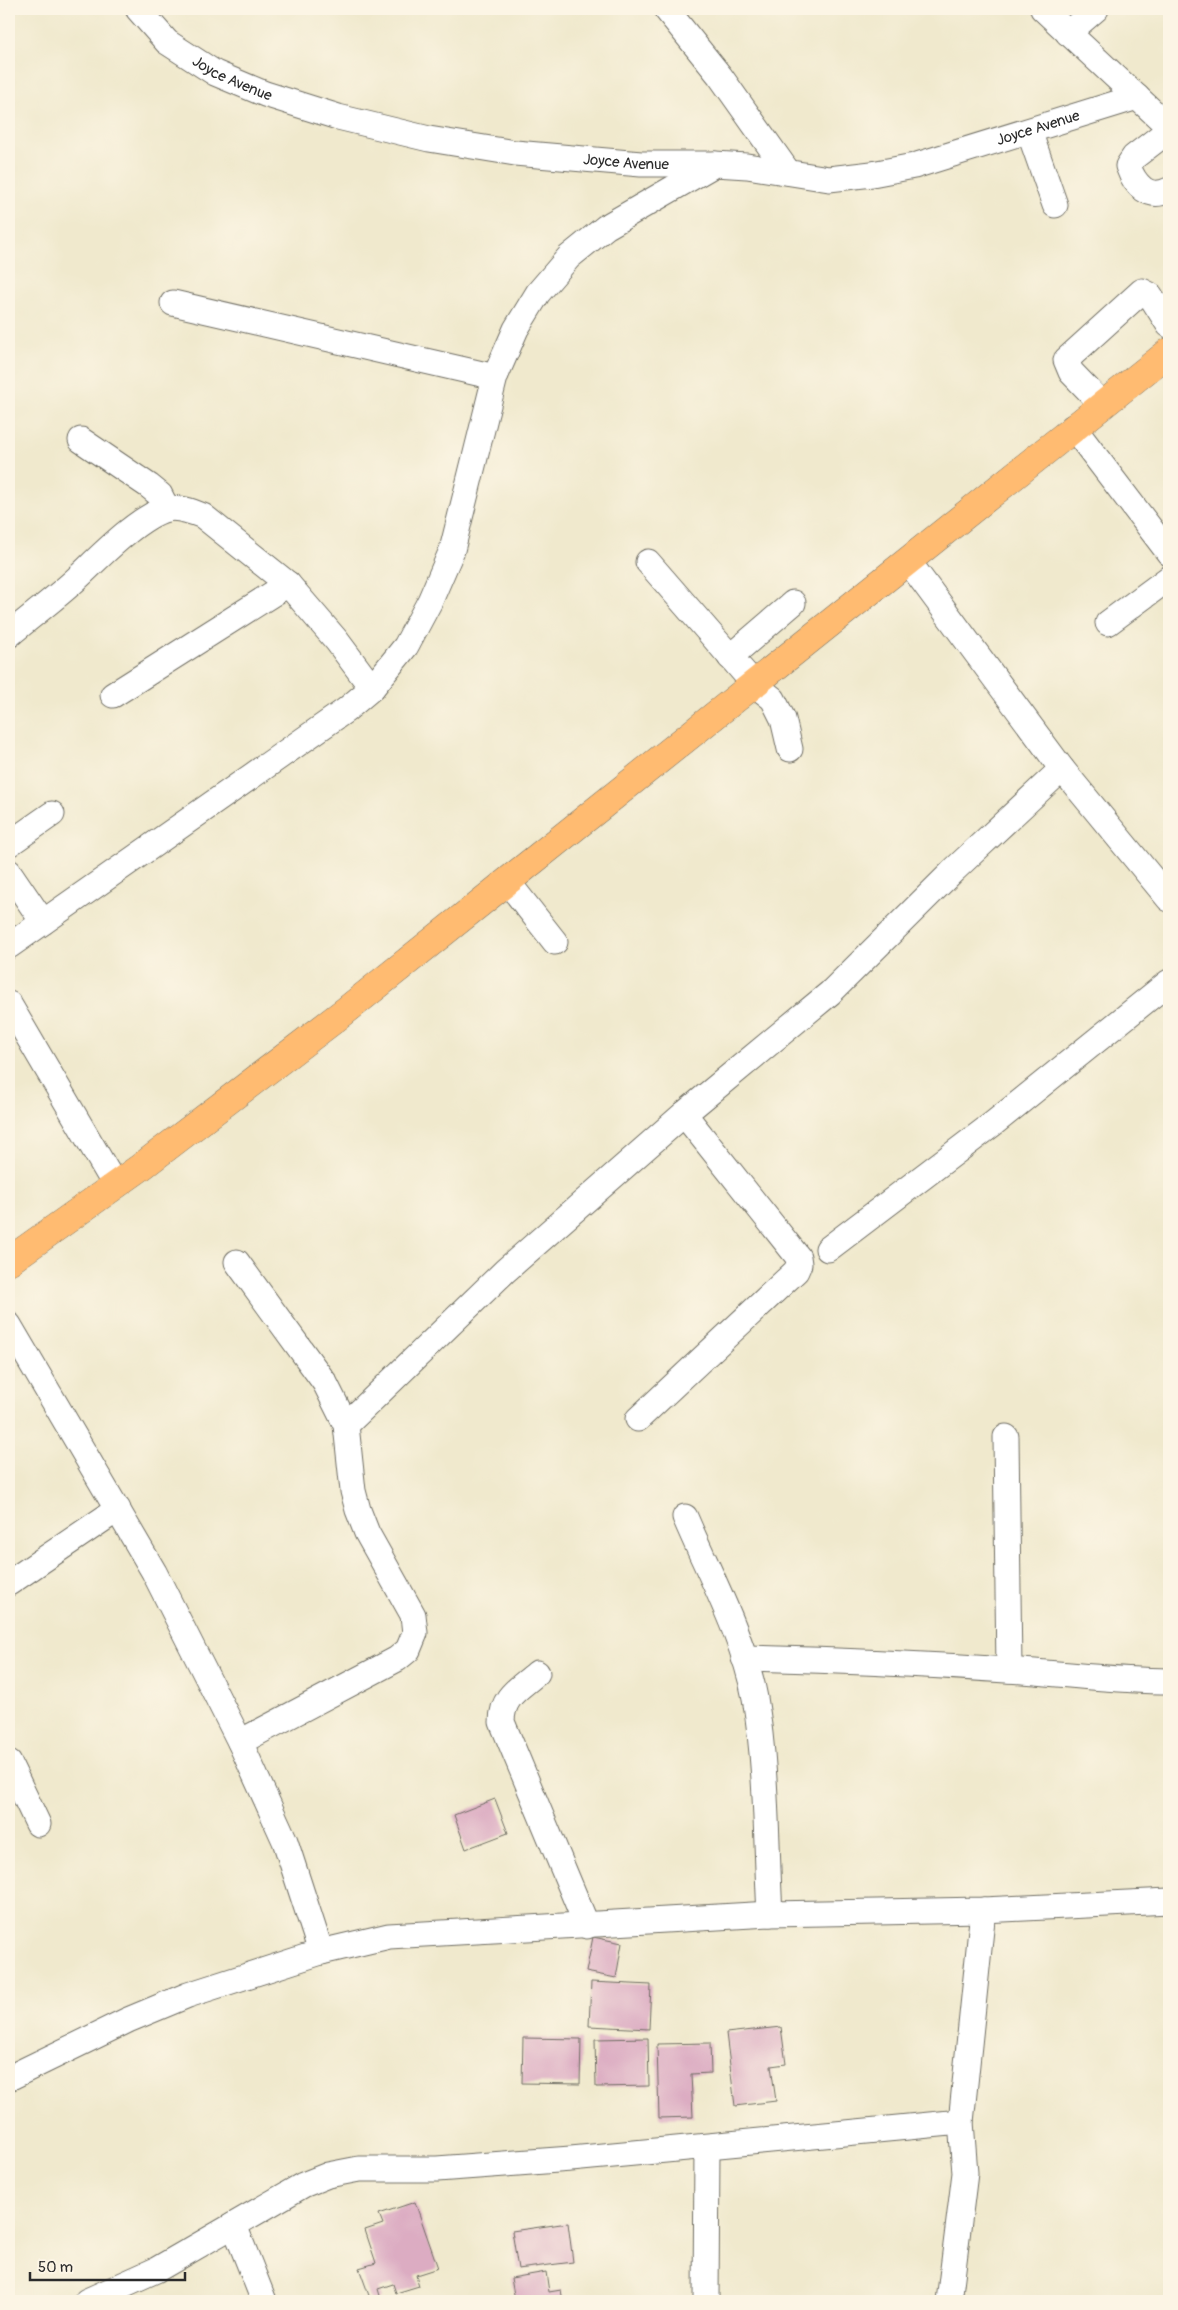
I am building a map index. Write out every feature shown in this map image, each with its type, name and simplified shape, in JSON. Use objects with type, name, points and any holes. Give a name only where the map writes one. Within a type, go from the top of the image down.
[{"type":"main road","points":[[9,1261],[115,1185],[344,1012],[1169,352]]},
{"type":"street","name":"Joyce Avenue","points":[[138,9],[167,42],[215,73],[265,94],[338,117],[429,140],[515,153],[641,164],[716,164],[788,172],[829,179],[872,174],[914,166],[1137,97]]},
{"type":"street","points":[[666,9],[720,76],[788,172]]},
{"type":"street","points":[[1043,9],[1169,128],[1134,157],[1128,166],[1132,178],[1145,192],[1160,194],[1169,190]]},
{"type":"street","points":[[1068,33],[1096,9]]},
{"type":"street","points":[[1029,131],[1055,205]]},
{"type":"street","points":[[9,946],[346,710],[372,688],[406,646],[430,601],[452,550],[495,377],[521,321],[538,293],[569,257],[606,227],[716,164]]},
{"type":"street","points":[[1102,404],[1071,372],[1066,360],[1142,291],[1150,295],[1169,325]]},
{"type":"street","points":[[173,304],[495,377]]},
{"type":"street","points":[[1073,427],[1169,553]]},
{"type":"street","points":[[81,440],[149,486],[160,495],[167,509]]},
{"type":"street","points":[[9,635],[72,583],[117,541],[144,522],[167,509],[187,510],[203,516],[288,584],[337,641],[372,688]]},
{"type":"street","points":[[908,561],[1062,769],[1169,899]]},
{"type":"street","points":[[648,562],[754,684],[773,699],[783,719],[790,749]]},
{"type":"street","points":[[1108,623],[1169,578]]},
{"type":"street","points":[[113,695],[288,584]]},
{"type":"street","points":[[730,657],[793,603]]},
{"type":"street","points":[[346,1425],[505,1271],[684,1114],[830,993],[955,869],[1062,769]]},
{"type":"street","points":[[9,844],[52,814]]},
{"type":"street","points":[[9,872],[43,922]]},
{"type":"street","points":[[507,881],[555,942]]},
{"type":"street","points":[[828,1249],[994,1123],[1169,982]]},
{"type":"street","points":[[9,1004],[115,1185]]},
{"type":"street","points":[[638,1419],[796,1271],[799,1264],[798,1257],[684,1114]]},
{"type":"street","points":[[237,1262],[325,1383],[346,1425],[358,1510],[367,1532],[413,1615],[415,1633],[408,1650],[397,1659],[240,1742]]},
{"type":"street","points":[[9,1325],[154,1572],[240,1742],[285,1841],[321,1952]]},
{"type":"street","points":[[1006,1437],[1009,1670]]},
{"type":"street","points":[[9,1583],[118,1509]]},
{"type":"street","points":[[685,1517],[744,1658],[755,1698],[762,1770],[770,1914]]},
{"type":"street","points":[[744,1658],[874,1662],[1169,1682]]},
{"type":"street","points":[[537,1673],[506,1699],[502,1710],[502,1722],[587,1926]]},
{"type":"street","points":[[9,1763],[38,1824]]},
{"type":"street","points":[[9,2078],[128,2020],[188,1995],[321,1952],[389,1936],[770,1914],[983,1910],[1169,1901]]},
{"type":"street","points":[[950,2301],[965,2173],[961,2122],[983,1910]]},
{"type":"street","points":[[87,2301],[156,2270],[304,2185],[328,2176],[359,2169],[436,2169],[707,2147],[961,2122]]},
{"type":"street","points":[[706,2301],[707,2147]]},
{"type":"street","points":[[234,2225],[264,2301]]},
{"type":"building","points":[[495,1799],[508,1833],[466,1849],[454,1815]]},
{"type":"building","points":[[593,1937],[622,1943],[616,1978],[586,1972]]},
{"type":"building","points":[[591,1982],[651,1985],[649,2029],[589,2026]]},
{"type":"building","points":[[781,2027],[786,2064],[771,2066],[776,2101],[735,2106],[726,2033]]},
{"type":"building","points":[[523,2038],[581,2039],[580,2084],[522,2083]]},
{"type":"building","points":[[648,2038],[649,2086],[596,2087],[595,2039]]},
{"type":"building","points":[[710,2043],[711,2073],[691,2074],[693,2117],[659,2118],[657,2044]]},
{"type":"building","points":[[415,2202],[438,2268],[416,2275],[419,2286],[396,2293],[393,2284],[378,2289],[381,2299],[371,2301],[359,2268],[376,2263],[365,2230],[383,2224],[379,2214]]},
{"type":"building","points":[[568,2223],[573,2262],[518,2269],[512,2231]]},
{"type":"building","points":[[546,2272],[549,2292],[561,2290],[563,2301],[515,2301],[511,2278]]}]
